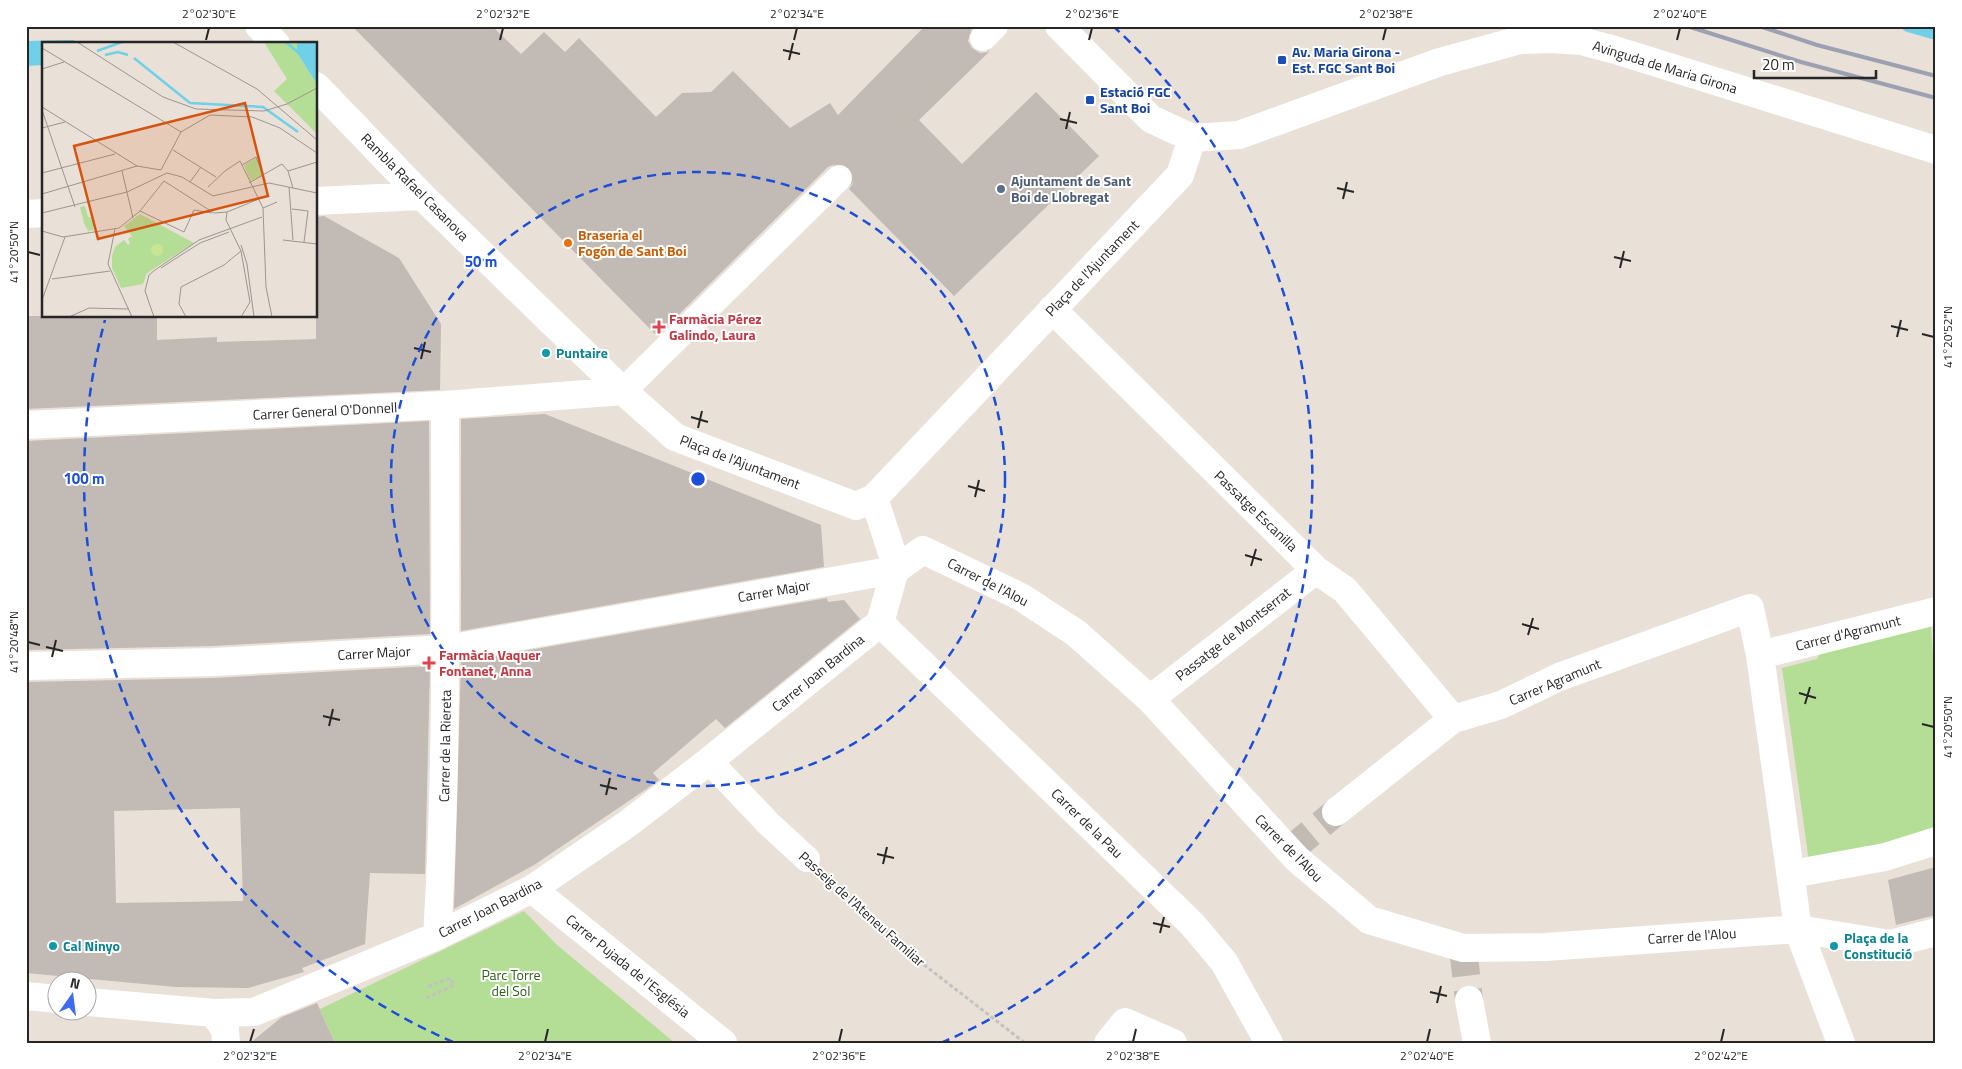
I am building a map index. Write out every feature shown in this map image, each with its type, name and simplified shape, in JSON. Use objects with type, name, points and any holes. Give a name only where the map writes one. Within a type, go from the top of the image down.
[{"type":"street","points":[[259,26],[274,42]]},
{"type":"street","points":[[1059,26],[1151,119],[1192,138]]},
{"type":"street","name":"Avinguda de Maria Girona","points":[[1192,138],[1239,134],[1440,62],[1520,40],[1551,39],[1581,41],[1615,50],[1936,150]]},
{"type":"street","name":"Rambla Rafael Casanova","points":[[318,88],[422,196],[623,391]]},
{"type":"street","name":"Plaça de l'Ajuntament","points":[[623,391],[675,437],[856,506],[874,498],[1180,175],[1192,138]]},
{"type":"street","points":[[623,391],[839,178]]},
{"type":"street","points":[[318,201],[422,196]]},
{"type":"street","points":[[26,214],[42,213]]},
{"type":"street","name":"Passatge Escanilla","points":[[1052,309],[1316,570],[1345,590],[1453,719]]},
{"type":"street","name":"Carrer General O'Donnell","points":[[26,425],[444,405],[623,391]]},
{"type":"street","name":"Carrer de la Riereta","points":[[437,936],[444,829],[447,649],[444,405]]},
{"type":"street","points":[[874,498],[894,559],[895,570],[880,623]]},
{"type":"street","name":"Carrer de l'Alou","points":[[895,570],[923,550],[1021,597],[1076,633],[1150,699],[1289,851],[1337,895],[1369,920],[1463,948],[1546,947],[1798,929]]},
{"type":"street","name":"Carrer Major","points":[[26,666],[214,662],[447,649],[895,570]]},
{"type":"street","name":"Passatge de Montserrat","points":[[1150,699],[1316,570]]},
{"type":"street","name":"Carrer Agramunt","points":[[1336,812],[1453,719],[1501,705],[1559,677],[1750,608],[1760,655]]},
{"type":"street","name":"Carrer d'Agramunt","points":[[1760,655],[1936,611]]},
{"type":"street","name":"Carrer Joan Bardina","points":[[98,1003],[214,1013],[254,1012],[437,936],[532,888],[626,826],[880,623]]},
{"type":"street","name":"Carrer de la Pau","points":[[880,623],[1192,924],[1224,962],[1269,1043]]},
{"type":"street","points":[[1760,655],[1798,929],[1841,1043]]},
{"type":"street","name":"Passeig de l'Ateneu Familiar","points":[[709,761],[769,824],[807,860]]},
{"type":"street","points":[[1791,869],[1885,857],[1936,841]]},
{"type":"street","name":"Carrer Pujada de l'Església","points":[[532,888],[723,1043]]},
{"type":"street","points":[[1798,929],[1897,944],[1936,932]]},
{"type":"street","points":[[26,996],[48,998]]},
{"type":"street","points":[[1470,1000],[1476,1043]]},
{"type":"street","points":[[214,1013],[225,1030],[226,1043]]},
{"type":"street","points":[[1108,1043],[1125,1022],[1173,1043]]},
{"type":"path","name":"Passeig de l'Ateneu Familiar","points":[[807,860],[924,964],[1026,1043]]},
{"type":"path","points":[[426,998],[454,985],[450,978],[427,987]]},
{"type":"green space","points":[[1931,626],[1936,696],[1936,833],[1809,862],[1782,668],[1817,659],[1820,653]]},
{"type":"green space","name":"Parc Torre del Sol","points":[[524,911],[557,945],[675,1043],[335,1043],[320,1009]]},
{"type":"water","points":[[74,40],[74,42],[42,42],[42,65],[26,66],[26,41]]},
{"type":"building","points":[[352,26],[492,26],[521,54],[544,32],[565,52],[579,38],[656,117],[682,93],[711,92],[733,71],[790,128],[830,103],[838,115],[925,26],[972,26],[968,41],[972,48],[980,53],[989,52],[919,120],[962,164],[1036,92],[1099,156],[954,296],[849,189],[854,182],[850,168],[843,164],[835,164],[828,167],[657,336]]},
{"type":"building","points":[[324,216],[399,258],[441,324],[440,390],[26,409],[26,316],[42,316],[42,318],[157,318],[157,340],[217,337],[217,342],[316,339],[316,318],[318,318],[318,217]]},
{"type":"building","points":[[545,414],[821,525],[824,567],[461,631],[461,419]]},
{"type":"building","points":[[429,421],[430,634],[213,646],[26,650],[26,441]]},
{"type":"building","points":[[827,598],[828,602],[844,600],[860,619],[725,728],[716,719],[653,773],[659,780],[648,788],[534,865],[454,909],[461,662]]},
{"type":"building","points":[[430,666],[425,874],[370,873],[365,944],[302,968],[304,972],[248,988],[176,987],[98,980],[98,972],[48,972],[48,975],[26,973],[26,682],[214,678]],"holes":[[[240,808],[243,901],[116,903],[114,811]]]},
{"type":"building","points":[[1936,867],[1936,915],[1896,925],[1888,880]]},
{"type":"building","points":[[317,1003],[335,1043],[250,1043],[282,1017]]},
{"type":"waterway","points":[[1908,26],[1936,34]]},
{"type":"tunnel","points":[[839,178],[983,38]]},
{"type":"tunnel","points":[[1289,851],[1336,812]]},
{"type":"tunnel","points":[[1463,948],[1469,1000]]},
{"type":"railway","points":[[1687,26],[1801,62],[1936,98]]},
{"type":"railway","points":[[1759,26],[1817,45],[1936,76]]},
{"type":"place","name":"Av. Maria Girona - Est. FGC Sant Boi","points":[[1282,60]]},
{"type":"place","name":"Estació FGC Sant Boi","points":[[1090,100]]},
{"type":"place","name":"Ajuntament de Sant Boi de Llobregat","points":[[1001,189]]},
{"type":"place","name":"Braseria el Fogón de Sant Boi","points":[[568,243]]},
{"type":"place","name":"Farmàcia Pérez Galindo, Laura","points":[[659,327]]},
{"type":"place","name":"Puntaire","points":[[546,353]]},
{"type":"place","name":"Farmàcia Vaquer Fontanet, Anna","points":[[429,663]]},
{"type":"place","name":"Cal Ninyo","points":[[53,946]]},
{"type":"place","name":"Plaça de la Constitució","points":[[1834,946]]}]
